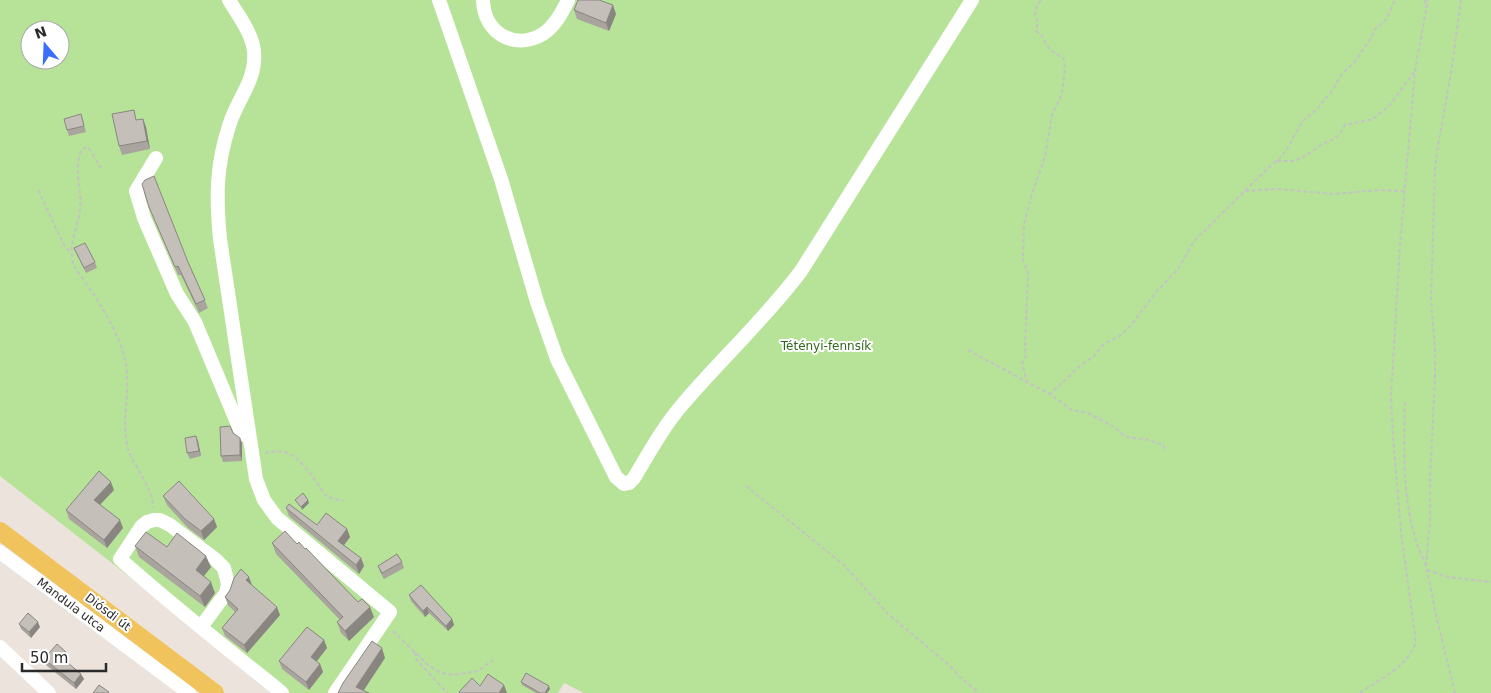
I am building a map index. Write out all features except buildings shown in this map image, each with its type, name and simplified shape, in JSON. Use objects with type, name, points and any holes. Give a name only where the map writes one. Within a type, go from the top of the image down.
[{"type":"main road","name":"Diósdi út","points":[[0,531],[215,693]]},
{"type":"street","points":[[228,0],[247,31],[254,48],[254,65],[251,79],[230,123],[223,146],[217,176],[216,205],[256,479],[264,500],[277,518],[390,612],[335,693]]},
{"type":"street","points":[[439,0],[501,179],[537,302],[557,359],[616,477],[624,484],[634,478],[664,429],[683,404],[782,297],[801,271],[972,0]]},
{"type":"street","points":[[483,0],[487,20],[498,34],[520,40],[532,38],[554,25],[568,0]]},
{"type":"street","points":[[156,158],[136,191],[144,218],[177,294],[195,322],[241,432],[250,438]]},
{"type":"street","points":[[200,627],[226,593],[228,584],[224,568],[187,536],[170,525],[160,520],[148,522],[142,527],[120,559],[200,627],[282,693]]},
{"type":"street","name":"Mandula utca","points":[[0,552],[190,693]]},
{"type":"street","points":[[0,647],[49,693]]},
{"type":"path","points":[[1027,382],[1022,363],[1026,355],[1028,273],[1023,260],[1024,224],[1045,157],[1052,115],[1062,94],[1065,68],[1063,58],[1050,50],[1042,36],[1036,31],[1038,22],[1034,12],[1041,0]]},
{"type":"path","points":[[1049,394],[1094,356],[1104,344],[1121,335],[1131,325],[1157,291],[1178,269],[1194,241],[1287,149],[1304,120],[1317,109],[1332,91],[1341,75],[1354,63],[1376,28],[1386,20],[1395,0]]},
{"type":"path","points":[[1360,693],[1386,678],[1404,662],[1416,643],[1401,532],[1391,397],[1400,245],[1415,70],[1427,0]]},
{"type":"path","points":[[1426,565],[1430,520],[1435,379],[1431,298],[1435,170],[1451,73],[1460,0]]},
{"type":"path","points":[[1277,160],[1295,161],[1339,135],[1345,125],[1373,119],[1390,105],[1415,70]]},
{"type":"path","points":[[101,168],[91,150],[88,147],[84,147],[80,151],[78,160],[80,208],[71,253],[74,266],[117,336],[126,361],[126,439],[133,461],[153,500],[153,512],[148,522]]},
{"type":"path","points":[[1245,191],[1278,189],[1333,194],[1381,190],[1406,192]]},
{"type":"path","points":[[38,190],[65,247],[71,253]]},
{"type":"path","points":[[968,350],[1049,394],[1072,410],[1088,414],[1116,428],[1124,436],[1145,439],[1163,446],[1165,449]]},
{"type":"path","points":[[1405,402],[1404,448],[1410,522],[1426,565],[1436,615],[1456,693]]},
{"type":"path","points":[[252,455],[282,451],[294,456],[302,463],[327,497],[343,501]]},
{"type":"path","points":[[746,486],[844,565],[888,614],[979,693]]},
{"type":"path","points":[[1427,570],[1448,578],[1491,582]]},
{"type":"path","points":[[384,622],[428,665],[441,673],[453,675],[478,671],[493,660]]},
{"type":"path","points":[[414,652],[416,658],[447,693]]},
{"type":"green space","name":"Tétényi-fennsík","points":[[0,0],[1491,0],[1491,693],[584,693],[564,683],[558,693],[279,693],[0,476]]}]
